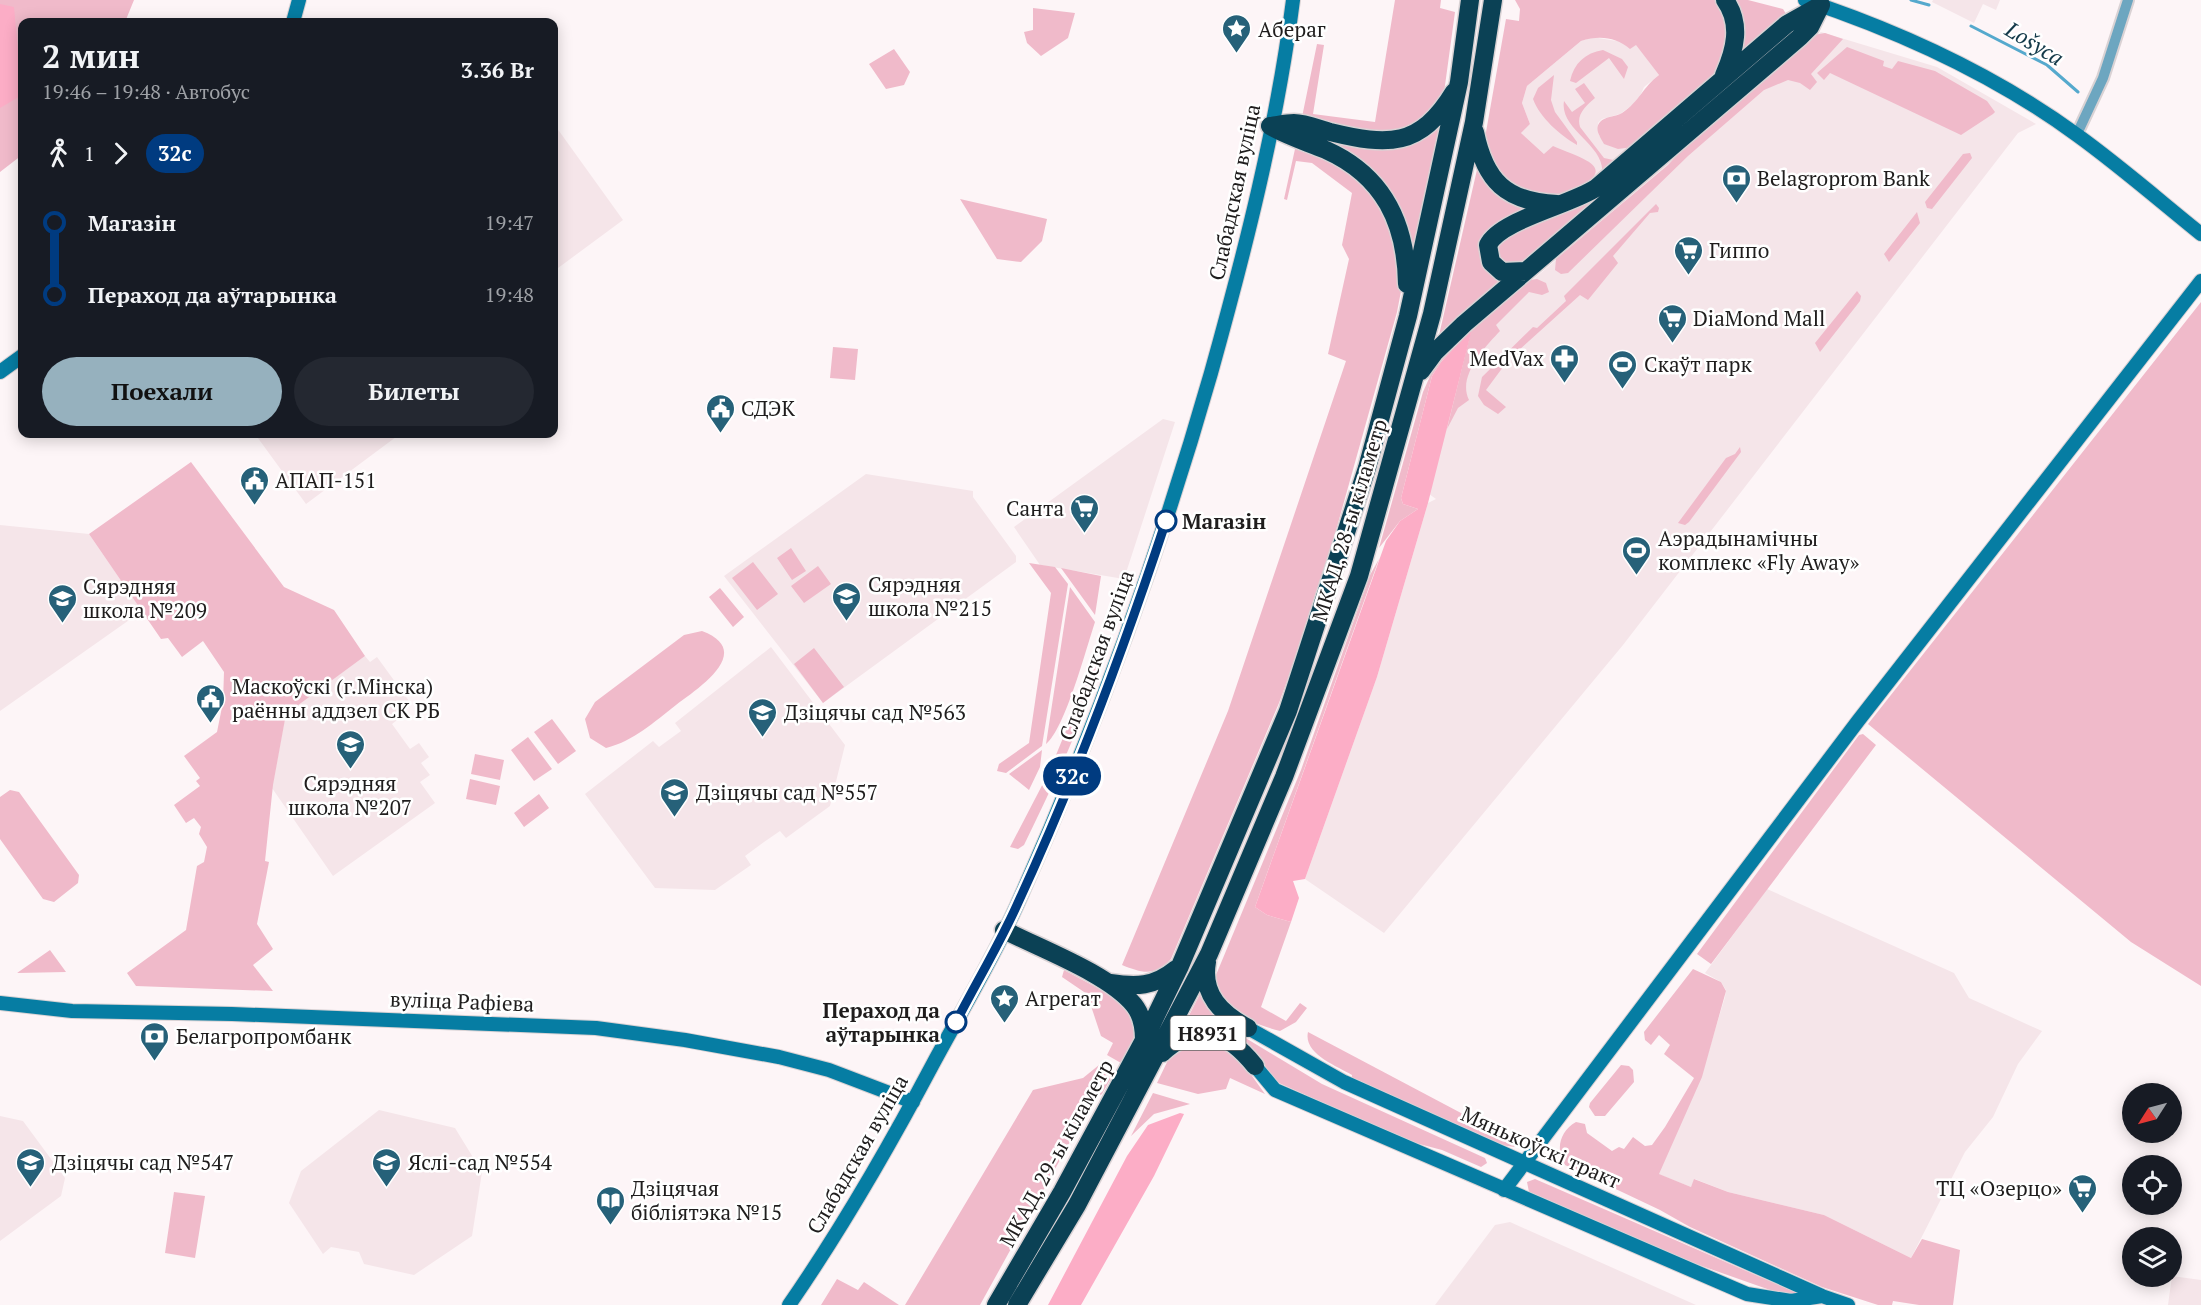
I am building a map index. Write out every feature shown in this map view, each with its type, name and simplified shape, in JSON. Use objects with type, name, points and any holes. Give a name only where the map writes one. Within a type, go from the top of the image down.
[{"type":"highway","name":"МКАД, 28-ы кіламетр","points":[[1153,1021],[1180,966],[1288,711],[1313,641],[1367,468],[1408,316],[1459,82],[1470,0]]},
{"type":"highway","points":[[1722,80],[1731,59],[1736,34],[1732,14],[1725,0]]},
{"type":"highway","name":"МКАД, 28-ы кіламетр","points":[[1171,1030],[1209,954],[1284,777],[1359,576],[1413,386],[1454,223],[1474,122],[1493,1]]},
{"type":"highway","points":[[1526,271],[1502,272],[1496,268],[1488,254],[1491,238],[1504,229],[1596,188],[1787,24],[1820,5]]},
{"type":"highway","points":[[1413,386],[1435,352],[1464,324],[1800,37],[1810,27],[1820,5]]},
{"type":"highway","points":[[1270,126],[1295,123],[1368,141],[1396,141],[1420,131],[1433,120],[1459,82]]},
{"type":"highway","points":[[1474,122],[1482,161],[1501,187],[1525,200],[1562,205]]},
{"type":"highway","points":[[1270,126],[1346,161],[1364,174],[1388,203],[1403,238],[1407,262],[1408,316]]},
{"type":"highway","points":[[1004,930],[1109,983],[1135,1006],[1144,1027],[1144,1040]]},
{"type":"highway","name":"Н8931","points":[[1209,954],[1206,980],[1213,1000],[1227,1017],[1248,1028]]},
{"type":"highway","points":[[1109,983],[1146,986],[1159,982],[1180,966]]},
{"type":"highway","name":"МКАД, 29-ы кіламетр","points":[[996,1305],[1062,1192],[1153,1021]]},
{"type":"highway","name":"МКАД, 29-ы кіламетр","points":[[1017,1305],[1077,1205],[1171,1030]]},
{"type":"highway","name":"Н8931","points":[[1156,1058],[1186,1035],[1209,1033],[1233,1043],[1256,1066]]},
{"type":"main road","points":[[294,18],[299,0]]},
{"type":"main road","name":"Слабадская вуліца","points":[[789,1305],[869,1181],[1004,930],[1055,818],[1119,659],[1192,439],[1229,310],[1270,126],[1293,0]]},
{"type":"main road","points":[[1820,5],[1940,52],[2076,134],[2201,234]]},
{"type":"main road","points":[[1504,1190],[1858,721],[2201,281]]},
{"type":"main road","points":[[0,372],[18,359]]},
{"type":"main road","name":"вуліца Рафіева","points":[[0,1003],[72,1011],[232,1014],[596,1028],[779,1057],[829,1070],[913,1102]]},
{"type":"main road","name":"Мянькоўскі тракт","points":[[1248,1028],[1344,1082],[1822,1296],[1848,1305]]},
{"type":"main road","name":"Мянькоўскі тракт","points":[[1256,1066],[1275,1090],[1747,1294],[1791,1301],[1822,1296]]},
{"type":"street","points":[[2076,134],[2103,78],[2128,0]]},
{"type":"shaded area","points":[[0,0],[134,0],[127,18],[18,18],[18,158],[0,172]]},
{"type":"shaded area","points":[[1395,0],[1441,0],[1440,8],[1455,12],[1443,100],[1434,113],[1395,136],[1301,122],[1317,44],[1324,45],[1313,114],[1375,122]]},
{"type":"shaded area","points":[[1515,0],[1717,0],[1731,31],[1719,73],[1633,147],[1618,149],[1604,144],[1598,133],[1598,125],[1628,108],[1659,75],[1636,45],[1630,49],[1619,42],[1601,38],[1581,41],[1527,86],[1522,103],[1530,124],[1521,133],[1544,154],[1553,146],[1589,162],[1595,167],[1595,173],[1591,180],[1565,199],[1514,192],[1483,149],[1506,19],[1519,21],[1520,9]]},
{"type":"shaded area","points":[[1729,0],[1748,0],[1783,9],[1788,17],[1741,55]]},
{"type":"shaded area","points":[[1933,0],[2000,0],[1996,10],[1983,4],[1974,23],[1932,2]]},
{"type":"shaded area","points":[[0,4],[14,7],[18,51],[18,97],[0,108]]},
{"type":"shaded area","points":[[1033,8],[1075,13],[1068,38],[1041,56],[1027,43],[1024,32],[1033,30]]},
{"type":"shaded area","points":[[1796,26],[1802,27],[1519,268],[1502,267],[1495,242],[1499,238],[1578,206]]},
{"type":"shaded area","points":[[1821,32],[1937,67],[2036,124],[2018,133],[1623,645],[1384,933],[1305,879],[1377,677],[1428,503],[1436,499],[1429,494],[1472,330],[1548,267],[1810,38]]},
{"type":"shaded area","points":[[1825,33],[1843,39],[1811,74],[1817,82],[1810,90],[1800,83],[1788,80],[1764,90],[1688,156],[1568,273],[1561,274],[1555,270],[1556,259],[1668,165],[1699,131],[1814,35]]},
{"type":"shaded area","points":[[1592,37],[1636,44],[1659,75],[1644,87],[1638,101],[1620,114],[1602,119],[1598,123],[1599,136],[1633,147],[1592,182],[1544,154],[1521,133],[1530,124],[1522,103],[1527,86],[1581,41]]},
{"type":"shaded area","points":[[1847,47],[1884,61],[1883,66],[1892,69],[1898,61],[1935,71],[1987,101],[1995,112],[1961,135],[1830,73],[1824,80],[1817,73]]},
{"type":"shaded area","points":[[894,49],[910,72],[904,85],[886,89],[869,64]]},
{"type":"shaded area","points":[[1603,50],[1622,59],[1628,67],[1624,79],[1609,58],[1576,83],[1570,81],[1574,69],[1581,60]]},
{"type":"shaded area","points":[[1554,75],[1551,100],[1555,112],[1577,145],[1551,125],[1540,113],[1533,99],[1538,88]]},
{"type":"shaded area","points":[[1584,83],[1595,98],[1581,114],[1580,127],[1604,158],[1618,161],[1602,174],[1597,154],[1568,121],[1564,111],[1564,101],[1572,112],[1585,103],[1575,89]]},
{"type":"shaded area","points":[[1438,126],[1441,128],[1415,245],[1411,247],[1393,202],[1294,131],[1383,149],[1413,142]]},
{"type":"shaded area","points":[[558,130],[623,220],[558,268]]},
{"type":"shaded area","points":[[1295,149],[1303,149],[1353,172],[1391,220],[1402,286],[1397,312],[1316,602],[1279,703],[1171,959],[1154,971],[1136,970],[1122,965],[1228,711],[1346,361],[1328,354],[1349,259],[1342,245],[1352,193],[1312,163],[1296,161],[1287,200],[1284,199]]},
{"type":"shaded area","points":[[1970,153],[1972,158],[1932,209],[1927,208],[1925,202],[1963,154]]},
{"type":"shaded area","points":[[1479,161],[1539,210],[1486,241],[1507,279],[1437,344]]},
{"type":"shaded area","points":[[960,199],[1047,219],[1042,241],[1021,262],[997,259]]},
{"type":"shaded area","points":[[1656,204],[1659,208],[1658,212],[1650,213],[1613,256],[1618,263],[1588,300],[1580,295],[1509,359],[1486,390],[1506,407],[1498,414],[1484,405],[1478,396],[1482,377],[1533,327],[1537,328],[1566,301],[1564,296]]},
{"type":"shaded area","points":[[1917,212],[1920,223],[1889,262],[1884,254]]},
{"type":"shaded area","points":[[1537,279],[1546,283],[1549,292],[1542,295],[1529,292],[1496,325],[1500,331],[1474,362],[1470,372],[1466,391],[1469,400],[1458,408],[1447,429],[1471,331],[1441,362],[1432,376],[1401,498],[1403,504],[1418,509],[1400,521],[1379,548],[1423,392],[1435,365],[1467,331],[1530,280]]},
{"type":"shaded area","points":[[1857,291],[1861,296],[1860,301],[1820,352],[1815,343]]},
{"type":"shaded area","points":[[2201,302],[2201,986],[2131,942],[1868,724]]},
{"type":"shaded area","points":[[1472,329],[1428,503],[1377,677],[1305,879],[1293,881],[1299,898],[1291,922],[1267,915],[1255,907],[1386,541],[1400,521],[1418,509],[1403,504],[1401,498],[1432,376],[1441,362]]},
{"type":"shaded area","points":[[833,347],[858,349],[855,380],[830,378]]},
{"type":"shaded area","points":[[1163,419],[1175,422],[1124,579],[1040,565],[1014,527]]},
{"type":"shaded area","points":[[258,438],[395,438],[306,504]]},
{"type":"shaded area","points":[[1740,447],[1741,452],[1689,522],[1685,525],[1678,523],[1726,458],[1735,454]]},
{"type":"shaded area","points":[[191,462],[284,587],[334,610],[365,656],[286,714],[273,785],[265,861],[269,862],[257,924],[273,949],[253,965],[273,991],[136,986],[127,973],[186,930],[197,866],[204,862],[207,847],[199,834],[201,827],[194,818],[186,823],[174,805],[200,786],[196,781],[200,778],[184,756],[217,732],[223,702],[224,672],[203,641],[182,657],[168,638],[161,639],[89,534]]},
{"type":"shaded area","name":"Сярэдняя школа №215","points":[[866,474],[973,491],[973,497],[1016,556],[1016,562],[823,703],[724,576]]},
{"type":"shaded area","name":"Сярэдняя школа №209","points":[[0,525],[89,534],[142,611],[0,711]]},
{"type":"shaded area","points":[[791,548],[806,571],[792,580],[777,558]]},
{"type":"shaded area","points":[[1379,559],[1255,907],[1267,915],[1291,922],[1261,1007],[1286,1021],[1300,1003],[1307,1008],[1296,1022],[1280,1031],[1247,1019],[1228,1006],[1217,987],[1216,975],[1301,770],[1370,575]]},
{"type":"shaded area","points":[[753,562],[778,594],[757,610],[732,578]]},
{"type":"shaded area","points":[[1029,563],[1055,567],[1068,584],[1042,746],[1006,773],[997,771],[999,764],[1029,743],[1051,593]]},
{"type":"shaded area","points":[[818,566],[831,584],[804,603],[791,586]]},
{"type":"shaded area","points":[[1061,568],[1101,576],[1095,615]]},
{"type":"shaded area","points":[[1070,587],[1095,622],[1067,706],[1053,736],[1046,744]]},
{"type":"shaded area","points":[[720,588],[744,617],[733,627],[709,597]]},
{"type":"shaded area","points":[[702,631],[717,639],[724,649],[723,659],[718,669],[708,679],[652,724],[626,741],[606,748],[590,738],[585,719],[595,702],[684,635]]},
{"type":"shaded area","points":[[771,647],[845,745],[830,806],[786,838],[780,831],[764,842],[745,856],[751,865],[715,890],[655,888],[585,794],[653,741],[659,747],[681,731],[675,723]]},
{"type":"shaded area","points":[[814,648],[844,687],[823,703],[794,664]]},
{"type":"shaded area","name":"Сярэдняя школа №207","points":[[365,656],[370,662],[377,657],[409,701],[406,713],[392,724],[410,749],[419,743],[429,757],[421,763],[430,775],[420,782],[435,803],[333,876],[272,788],[286,713]]},
{"type":"shaded area","points":[[1095,660],[1100,662],[1093,686],[1056,778],[1024,845],[1018,849],[1010,847],[1049,772]]},
{"type":"shaded area","points":[[552,719],[576,751],[558,764],[534,732]]},
{"type":"shaded area","points":[[1863,734],[1876,745],[1711,964],[1697,954],[1859,735]]},
{"type":"shaded area","points":[[528,737],[552,769],[534,781],[511,750]]},
{"type":"shaded area","points":[[1042,750],[1040,767],[1029,790],[1009,774]]},
{"type":"shaded area","points":[[475,754],[504,760],[500,780],[471,774]]},
{"type":"shaded area","points":[[470,779],[500,786],[496,805],[466,799]]},
{"type":"shaded area","points":[[10,790],[19,792],[79,875],[78,883],[54,902],[43,899],[0,839],[0,797]]},
{"type":"shaded area","points":[[539,794],[549,808],[524,827],[514,813]]},
{"type":"shaded area","points":[[1767,889],[1954,973],[1969,998],[2042,1031],[2018,1064],[1993,1117],[1965,1152],[1911,1258],[1824,1215],[1728,1192],[1695,1179],[1691,1187],[1658,1174],[1701,1077],[1725,997],[1726,990],[1721,982],[1705,973]]},
{"type":"shaded area","points":[[50,950],[66,972],[17,973]]},
{"type":"shaded area","points":[[1693,969],[1721,982],[1726,991],[1702,1077],[1659,1174],[1691,1187],[1694,1179],[1728,1192],[1824,1215],[1911,1258],[1922,1239],[1960,1250],[1953,1305],[1919,1305],[1893,1301],[1892,1305],[1878,1305],[1822,1287],[1690,1227],[1660,1210],[1565,1165],[1560,1153],[1561,1141],[1566,1130],[1576,1122],[1585,1124],[1587,1133],[1612,1151],[1619,1147],[1624,1149],[1633,1137],[1645,1146],[1652,1145],[1665,1127],[1694,1078],[1664,1054],[1670,1045],[1659,1035],[1651,1045],[1645,1040],[1644,1032]]},
{"type":"shaded area","points":[[1064,970],[1124,1002],[1131,1010],[1137,1033],[1121,1063],[1107,1055],[1113,1043],[1101,1036],[1087,994],[1062,977]]},
{"type":"shaded area","points":[[1200,994],[1207,1008],[1224,1025],[1322,1084],[1485,1158],[1487,1163],[1481,1167],[1442,1150],[1408,1141],[1279,1083],[1191,1026],[1182,1029]]},
{"type":"shaded area","points":[[1308,1032],[1512,1140],[1527,1138],[1515,1147],[1500,1145],[1352,1078],[1352,1075],[1316,1053],[1308,1040]]},
{"type":"shaded area","points":[[1191,1040],[1218,1041],[1242,1062],[1265,1094],[1230,1078],[1226,1089],[1198,1094],[1157,1083],[1169,1058]]},
{"type":"shaded area","points":[[1099,1065],[1114,1073],[1102,1094],[1093,1100],[980,1305],[905,1305],[1033,1090],[1083,1078]]},
{"type":"shaded area","points":[[1621,1065],[1629,1066],[1633,1070],[1634,1082],[1605,1116],[1595,1116],[1589,1107],[1590,1103]]},
{"type":"shaded area","points":[[1153,1093],[1190,1104],[1154,1114],[1131,1136]]},
{"type":"shaded area","name":"Яслі-сад №554","points":[[379,1110],[455,1128],[482,1172],[472,1236],[414,1275],[364,1264],[359,1252],[331,1247],[323,1254],[289,1203],[301,1171]]},
{"type":"shaded area","points":[[1180,1113],[1184,1114],[1154,1176],[1081,1305],[1048,1305],[1127,1156],[1148,1125]]},
{"type":"shaded area","name":"Дзіцячы сад №547","points":[[0,1116],[23,1121],[65,1178],[61,1196],[0,1241]]},
{"type":"shaded area","points":[[1535,1179],[1798,1294],[1784,1295],[1685,1260],[1529,1192],[1527,1182]]},
{"type":"shaded area","points":[[174,1192],[205,1196],[195,1258],[165,1253]]},
{"type":"shaded area","points":[[1510,1222],[1696,1305],[1435,1305],[1495,1225]]},
{"type":"shaded area","points":[[2182,1277],[2201,1280],[2201,1305],[2168,1305],[2170,1287],[2182,1287]]},
{"type":"shaded area","points":[[837,1279],[858,1290],[864,1282],[899,1305],[821,1305]]},
{"type":"waterway","name":"Lošyca","points":[[1911,0],[1929,5]]},
{"type":"waterway","name":"Lošyca","points":[[1971,26],[2047,65],[2078,92]]},
{"type":"bus line","name":"32с","points":[[956,1022],[1019,902],[1055,818],[1119,659],[1166,521]]},
{"type":"place","name":"Абераг","points":[[1237,54]]},
{"type":"place","name":"Belagroprom Bank","points":[[1736,204]]},
{"type":"place","name":"Гиппо","points":[[1688,276]]},
{"type":"place","name":"DiaMond Mall","points":[[1672,344]]},
{"type":"place","name":"MedVax","points":[[1565,384]]},
{"type":"place","name":"Скаўт парк","points":[[1623,390]]},
{"type":"place","name":"СДЭК","points":[[720,434]]},
{"type":"place","name":"АПАП-151","points":[[254,506]]},
{"type":"place","name":"Магазін","points":[[1166,521]]},
{"type":"place","name":"Санта","points":[[1085,534]]},
{"type":"place","name":"Аэрадынамічны комплекс «Fly Away»","points":[[1637,576]]},
{"type":"place","name":"Сярэдняя школа №215","points":[[847,622]]},
{"type":"place","name":"Сярэдняя школа №209","points":[[62,624]]},
{"type":"place","name":"Маскоўскі (г.Мінска) раённы аддзел СК РБ","points":[[211,724]]},
{"type":"place","name":"Дзіцячы сад №563","points":[[763,738]]},
{"type":"place","name":"Сярэдняя школа №207","points":[[350,770]]},
{"type":"place","name":"Дзіцячы сад №557","points":[[675,818]]},
{"type":"place","name":"Пераход да аўтарынка","points":[[956,1022]]},
{"type":"place","name":"Агрегат","points":[[1004,1024]]},
{"type":"place","name":"Белагропромбанк","points":[[155,1062]]},
{"type":"place","name":"Дзіцячы сад №547","points":[[31,1188]]},
{"type":"place","name":"Яслі-сад №554","points":[[387,1188]]},
{"type":"place","name":"ТЦ «Озерцо»","points":[[2083,1214]]},
{"type":"place","name":"Дзіцячая бібліятэка №15","points":[[610,1226]]}]
